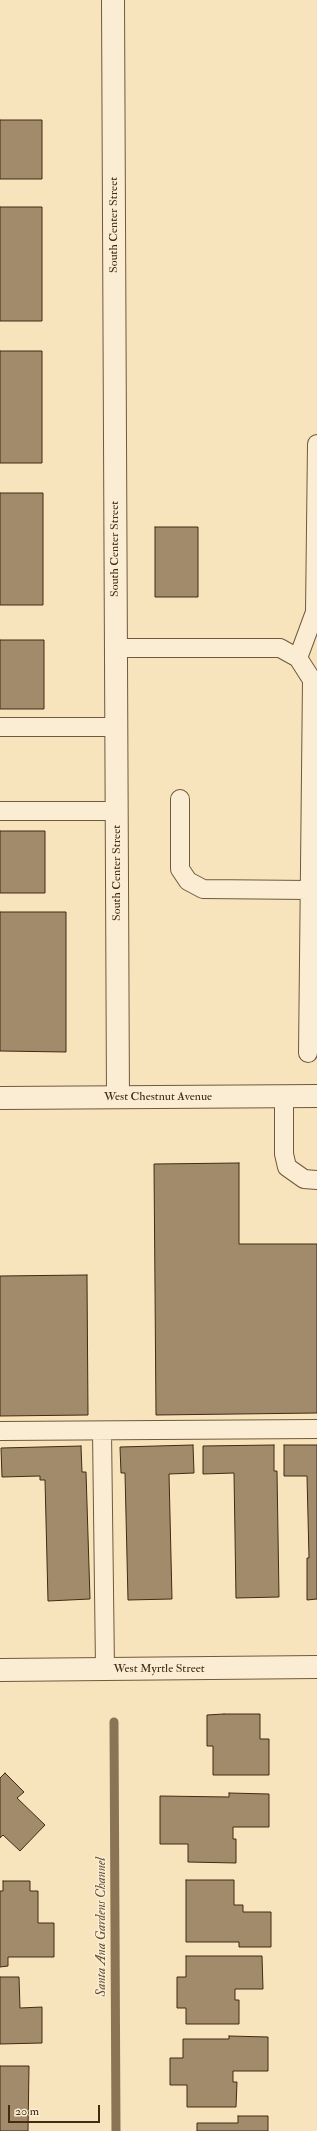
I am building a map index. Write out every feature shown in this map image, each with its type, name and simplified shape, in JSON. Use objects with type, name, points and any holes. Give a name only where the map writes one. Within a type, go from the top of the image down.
[{"type":"street","name":"South Center Street","points":[[113,0],[118,1097]]},
{"type":"street","name":"West Chestnut Avenue","points":[[0,1098],[317,1096]]},
{"type":"street","name":"West Myrtle Street","points":[[0,1670],[317,1667]]},
{"type":"lane","points":[[298,658],[315,612],[317,444]]},
{"type":"lane","points":[[116,648],[280,648],[298,658],[314,680],[313,864],[310,890],[313,984],[308,1053]]},
{"type":"lane","points":[[0,727],[117,727]]},
{"type":"lane","points":[[180,799],[180,869],[188,881],[203,889],[310,890]]},
{"type":"lane","points":[[0,811],[117,811]]},
{"type":"lane","points":[[284,1096],[284,1154],[287,1167],[304,1179],[317,1180]]},
{"type":"lane","points":[[0,1431],[317,1429]]},
{"type":"lane","points":[[102,1431],[105,1669]]},
{"type":"building","points":[[0,120],[42,120],[42,179],[0,179]]},
{"type":"building","points":[[0,207],[42,207],[42,321],[0,321]]},
{"type":"building","points":[[0,351],[42,351],[42,463],[0,463]]},
{"type":"building","points":[[0,493],[43,493],[43,605],[0,605]]},
{"type":"building","points":[[155,527],[198,527],[198,597],[155,597]]},
{"type":"building","points":[[0,640],[44,640],[44,709],[0,709]]},
{"type":"building","points":[[0,831],[45,831],[45,893],[0,893]]},
{"type":"building","points":[[0,912],[66,912],[66,1052],[0,1051]]},
{"type":"building","points":[[239,1163],[239,1244],[317,1244],[317,1413],[156,1415],[154,1164]]},
{"type":"building","points":[[87,1275],[88,1415],[0,1416],[0,1276]]},
{"type":"building","points":[[193,1445],[194,1473],[169,1474],[172,1599],[128,1600],[125,1473],[121,1473],[120,1447]]},
{"type":"building","points":[[274,1445],[274,1471],[277,1471],[279,1597],[236,1598],[234,1473],[203,1474],[203,1446]]},
{"type":"building","points":[[284,1445],[317,1445],[317,1599],[307,1600],[307,1558],[309,1558],[307,1476],[284,1476]]},
{"type":"building","points":[[81,1446],[82,1472],[86,1472],[90,1599],[48,1601],[45,1480],[40,1480],[40,1476],[2,1477],[1,1448]]},
{"type":"building","points":[[260,1714],[260,1739],[269,1739],[269,1775],[213,1775],[213,1746],[207,1746],[207,1715]]},
{"type":"building","points":[[5,1773],[24,1792],[17,1798],[45,1825],[20,1851],[3,1835],[0,1838],[0,1778]]},
{"type":"building","points":[[229,1793],[269,1794],[269,1827],[233,1827],[233,1839],[236,1839],[236,1863],[188,1862],[188,1844],[160,1844],[160,1796],[229,1797]]},
{"type":"building","points":[[186,1880],[234,1880],[234,1905],[243,1905],[243,1912],[271,1912],[271,1947],[239,1947],[239,1942],[186,1942]]},
{"type":"building","points":[[3,1881],[30,1881],[30,1891],[38,1891],[38,1923],[54,1923],[54,1957],[8,1957],[8,1966],[0,1967],[0,1891],[3,1891]]},
{"type":"building","points":[[186,1956],[262,1956],[263,1989],[235,1989],[235,2000],[239,2000],[239,2024],[186,2024],[186,2008],[177,2008],[177,1977],[186,1977]]},
{"type":"building","points":[[0,1977],[19,1977],[20,2008],[42,2007],[42,2043],[0,2044]]},
{"type":"building","points":[[229,2036],[268,2037],[268,2071],[233,2071],[233,2082],[237,2082],[236,2107],[187,2107],[187,2085],[170,2085],[170,2058],[183,2058],[183,2039],[229,2039]]},
{"type":"building","points":[[0,2066],[29,2066],[28,2131],[0,2131]]},
{"type":"building","points":[[238,2116],[268,2116],[268,2131],[197,2131],[197,2123],[238,2123]]},
{"type":"waterway","name":"Santa Ana Gardens Channel","points":[[114,1722],[116,2131]]}]
